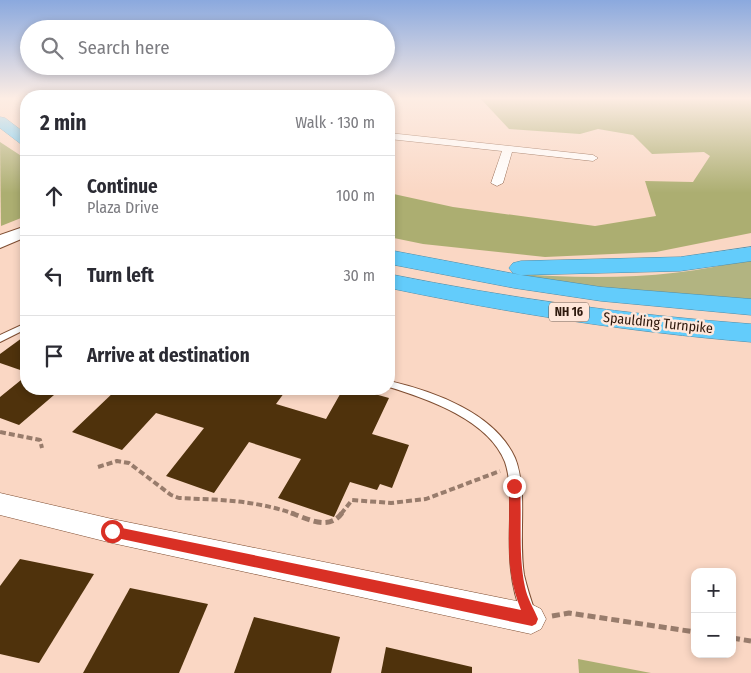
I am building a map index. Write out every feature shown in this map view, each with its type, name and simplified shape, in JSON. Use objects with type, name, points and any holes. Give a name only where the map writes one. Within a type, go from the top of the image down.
[{"type":"highway","points":[[395,249],[496,266],[526,269],[680,264],[751,254]]},
{"type":"highway","name":"Spaulding Turnpike","points":[[395,258],[514,281],[601,294],[751,307]]},
{"type":"highway","name":"Spaulding Turnpike","points":[[395,282],[560,311],[751,332]]},
{"type":"street","points":[[395,137],[593,158]]},
{"type":"street","points":[[497,183],[508,149]]},
{"type":"street","points":[[0,242],[20,234]]},
{"type":"street","points":[[0,504],[112,531],[532,619]]},
{"type":"lane","points":[[0,339],[20,329]]},
{"type":"lane","points":[[395,386],[433,397],[468,416],[495,439],[509,458],[516,513],[514,563],[519,590],[532,619]]},
{"type":"path","points":[[0,432],[40,440],[42,448]]},
{"type":"path","points":[[98,467],[114,460],[122,460],[129,463],[171,495],[179,498],[247,501],[268,505],[317,522],[328,523],[338,519],[352,500],[391,503],[426,499],[511,467]]},
{"type":"path","points":[[532,619],[569,613],[691,631]]},
{"type":"path","points":[[736,639],[751,641]]},
{"type":"green space","points":[[529,130],[593,130],[580,134]]},
{"type":"green space","points":[[606,130],[751,130],[751,233],[656,252],[545,257],[423,244],[395,238],[395,194],[453,207],[595,226],[656,216],[645,181],[693,182],[710,156],[704,152],[652,154],[633,135]]},
{"type":"green space","points":[[0,142],[20,155],[20,218],[1,226]]},
{"type":"green space","points":[[751,258],[751,302],[561,283],[504,273],[597,277],[628,276],[690,271]]},
{"type":"green space","points":[[578,659],[651,673],[579,673]]},
{"type":"building","points":[[20,339],[20,370],[0,363],[0,354]]},
{"type":"building","points":[[20,381],[20,395],[54,395],[19,425],[0,418],[0,397]]},
{"type":"building","points":[[111,395],[283,395],[276,404],[326,419],[340,395],[378,395],[389,398],[372,434],[409,445],[392,488],[380,484],[377,490],[350,482],[334,517],[278,498],[301,459],[249,442],[214,493],[166,476],[204,428],[156,413],[122,450],[72,432]]},
{"type":"building","points":[[20,559],[94,574],[39,663],[0,654],[0,586]]},
{"type":"building","points":[[130,588],[208,604],[179,673],[83,673]]},
{"type":"building","points":[[254,617],[340,637],[331,673],[234,673]]},
{"type":"building","points":[[386,647],[472,667],[472,673],[381,673]]},
{"type":"route","points":[[112,531],[532,619],[519,590],[514,563],[516,513],[514,486]]}]
